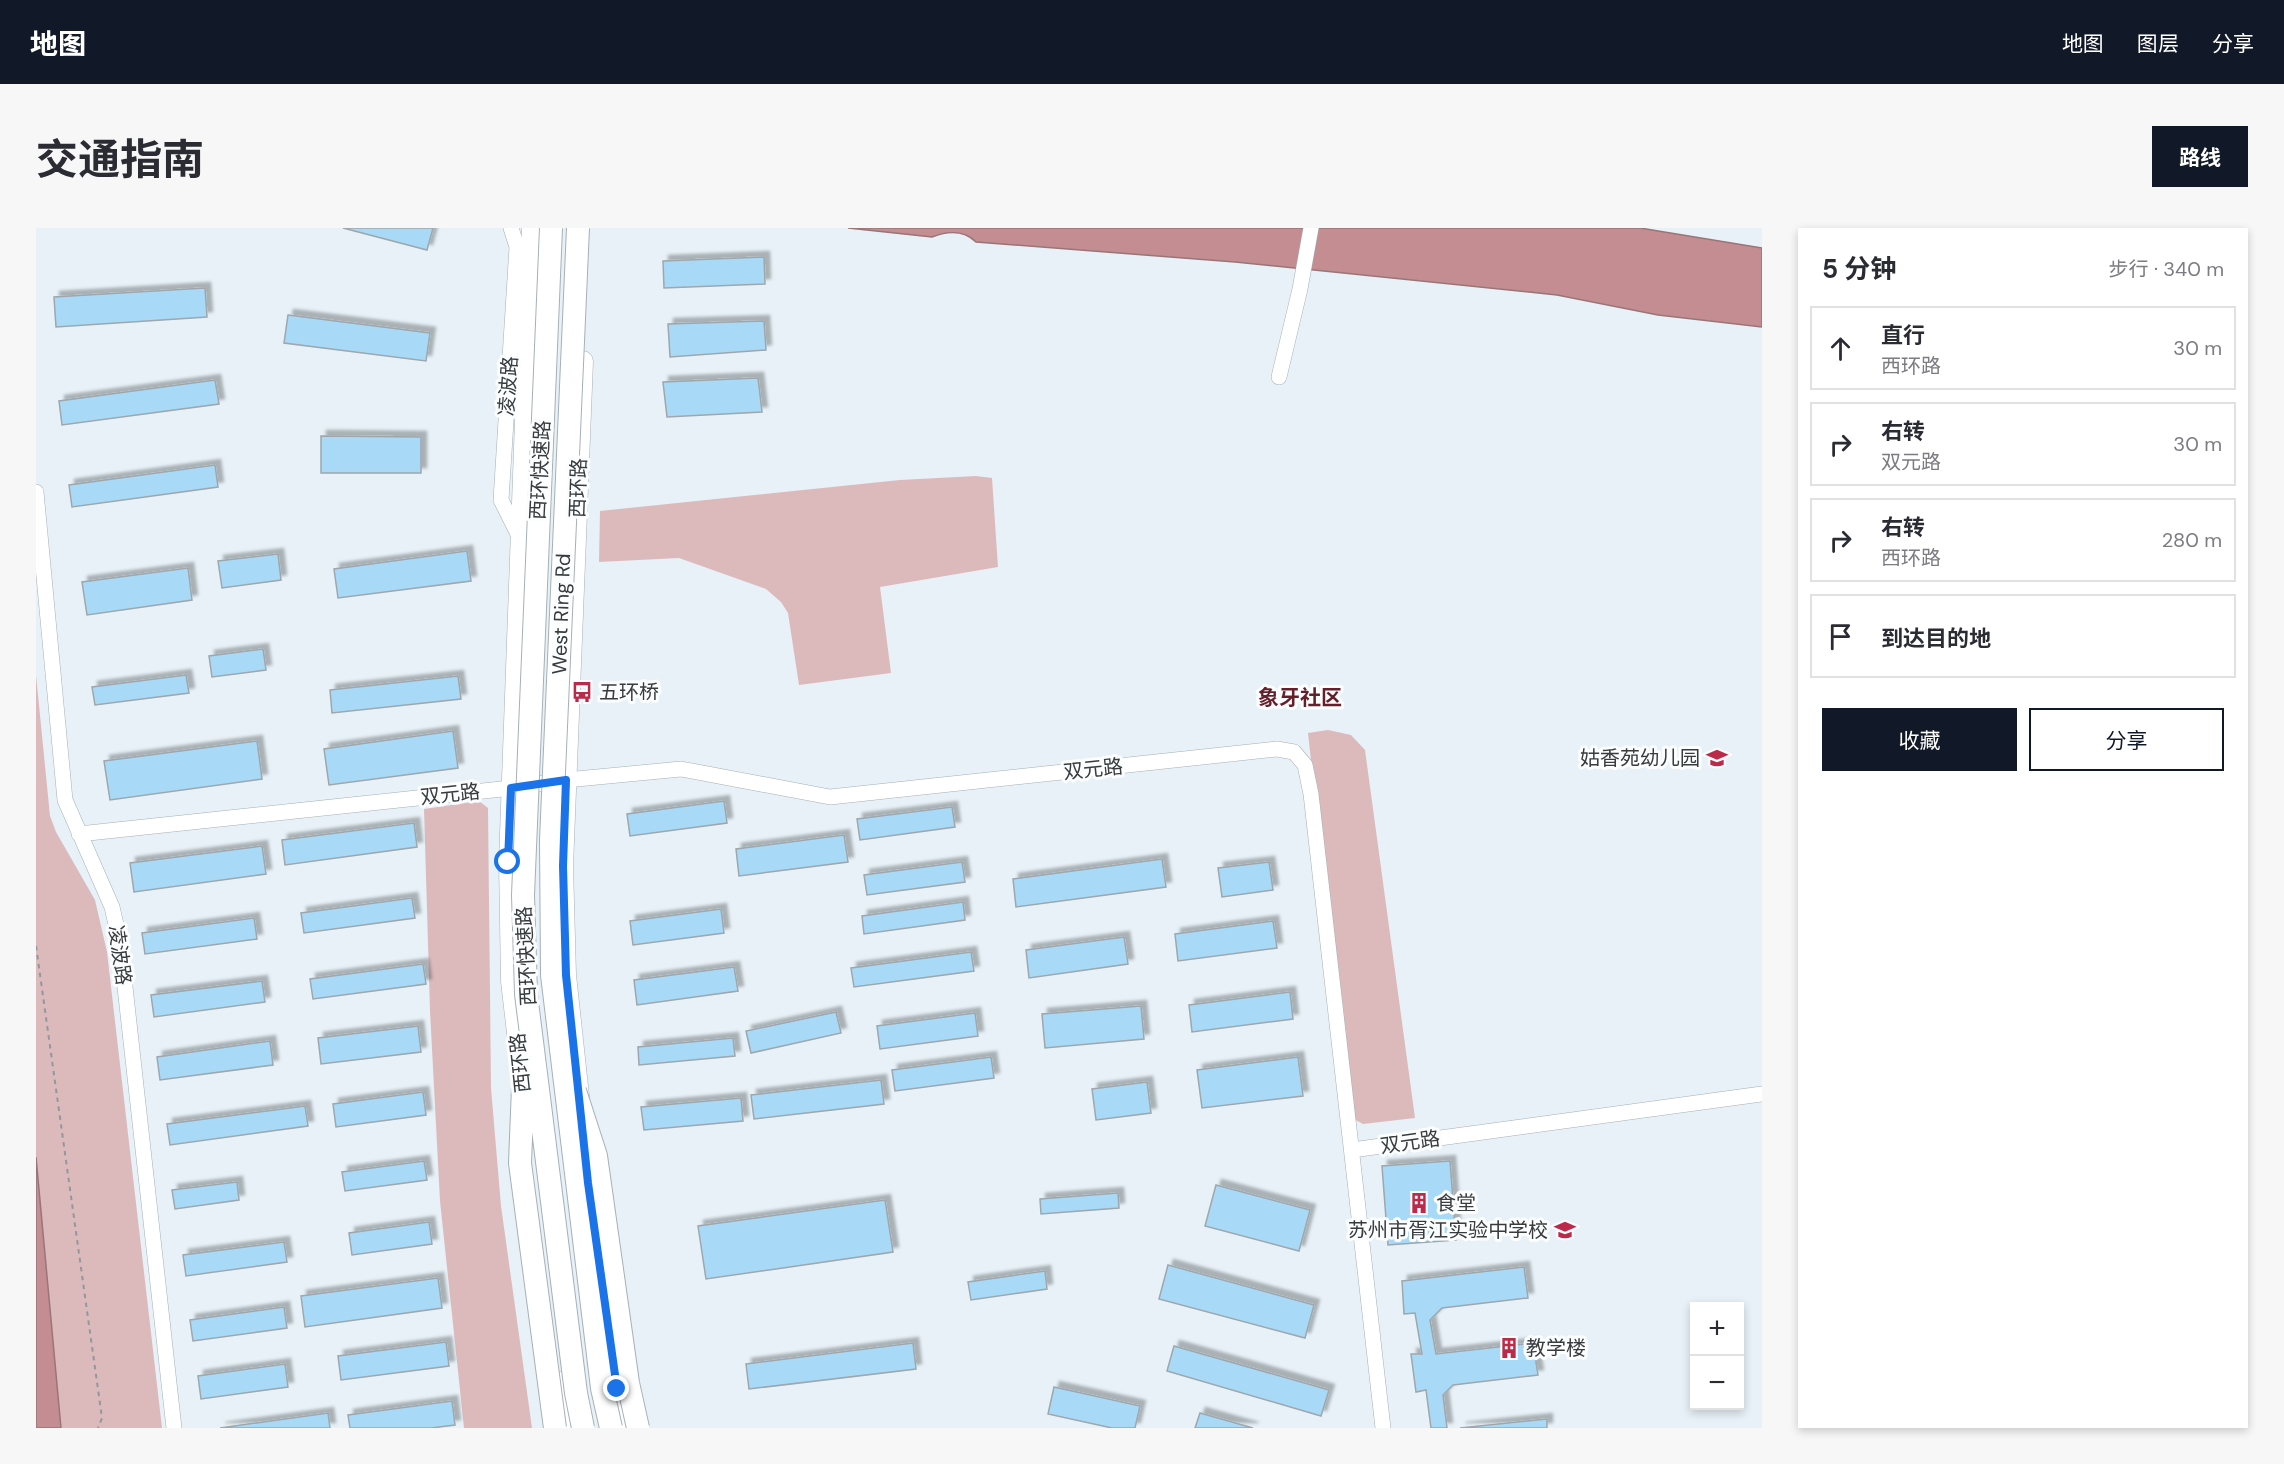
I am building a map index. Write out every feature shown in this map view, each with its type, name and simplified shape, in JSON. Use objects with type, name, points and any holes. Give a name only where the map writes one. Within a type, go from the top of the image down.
[{"type":"highway","name":"西环快速路","points":[[551,228],[523,895],[526,994],[576,1393],[583,1428]]},
{"type":"highway","name":"West Ring Rd","points":[[578,228],[551,840],[552,975],[602,1388],[611,1428]]},
{"type":"highway","points":[[526,994],[520,1162],[555,1428]]},
{"type":"highway","points":[[558,1033],[596,1156],[628,1383],[638,1428]]},
{"type":"main road","name":"西环路","points":[[532,228],[508,862],[511,981],[534,1186],[567,1428]]},
{"type":"main road","name":"西环路","points":[[589,228],[563,866],[566,975],[588,1183],[617,1389],[626,1428]]},
{"type":"street","name":"凌波路","points":[[511,228],[517,247],[501,500],[521,540]]},
{"type":"street","points":[[1279,376],[1300,289],[1311,228]]},
{"type":"street","name":"凌波路","points":[[36,492],[65,800],[112,907],[120,942],[174,1428]]},
{"type":"street","name":"双元路","points":[[79,834],[681,769],[830,797],[1277,749],[1294,752],[1305,765],[1311,794],[1352,1150],[1762,1094]]},
{"type":"street","points":[[1352,1150],[1383,1428]]},
{"type":"path","points":[[36,946],[102,1418],[98,1428]]},
{"type":"shaded area","points":[[848,228],[1640,228],[1762,248],[1762,327],[1658,315],[1557,295],[1235,262],[976,242],[966,235],[955,233],[932,237]]},
{"type":"shaded area","points":[[976,476],[992,478],[998,567],[880,587],[891,673],[799,685],[788,613],[781,602],[766,589],[679,558],[599,562],[600,511],[900,480]]},
{"type":"shaded area","points":[[36,675],[50,816],[56,832],[95,900],[107,952],[162,1428],[61,1428],[36,1157]]},
{"type":"shaded area","points":[[1328,730],[1351,735],[1365,750],[1415,1118],[1363,1124],[1350,1117],[1308,733]]},
{"type":"shaded area","points":[[479,801],[488,808],[491,1088],[501,1206],[532,1428],[464,1428],[440,1201],[430,1011],[424,809]]},
{"type":"shaded area","points":[[36,1157],[61,1428],[36,1428]]},
{"type":"building","points":[[343,228],[433,228],[427,250]]},
{"type":"building","points":[[764,257],[765,284],[664,288],[663,261]]},
{"type":"building","points":[[205,288],[207,317],[56,327],[54,297]]},
{"type":"building","points":[[288,315],[430,333],[426,361],[284,343]]},
{"type":"building","points":[[764,321],[766,350],[670,357],[668,324]]},
{"type":"building","points":[[758,378],[762,412],[667,417],[663,382]]},
{"type":"building","points":[[215,380],[219,404],[62,425],[59,401]]},
{"type":"building","points":[[321,436],[421,437],[421,473],[321,473]]},
{"type":"building","points":[[215,465],[218,487],[72,507],[69,485]]},
{"type":"building","points":[[467,551],[471,581],[338,598],[334,569]]},
{"type":"building","points":[[278,554],[281,580],[222,588],[218,561]]},
{"type":"building","points":[[188,568],[192,600],[87,615],[82,582]]},
{"type":"building","points":[[263,649],[266,670],[212,677],[209,656]]},
{"type":"building","points":[[186,675],[189,693],[95,705],[92,687]]},
{"type":"building","points":[[458,676],[461,699],[332,713],[330,690]]},
{"type":"building","points":[[453,731],[458,768],[329,785],[324,749]]},
{"type":"building","points":[[257,741],[262,779],[110,800],[104,761]]},
{"type":"building","points":[[724,801],[727,823],[630,836],[627,814]]},
{"type":"building","points":[[952,807],[955,827],[860,840],[857,819]]},
{"type":"building","points":[[414,823],[417,847],[285,865],[282,840]]},
{"type":"building","points":[[844,835],[848,862],[739,876],[736,849]]},
{"type":"building","points":[[262,846],[266,874],[134,892],[130,863]]},
{"type":"building","points":[[1162,859],[1166,887],[1016,907],[1013,879]]},
{"type":"building","points":[[962,862],[965,882],[867,895],[864,875]]},
{"type":"building","points":[[1269,862],[1273,890],[1222,897],[1218,868]]},
{"type":"building","points":[[412,898],[415,918],[304,933],[301,913]]},
{"type":"building","points":[[963,902],[965,920],[864,934],[862,916]]},
{"type":"building","points":[[721,909],[724,933],[633,945],[630,921]]},
{"type":"building","points":[[254,918],[257,939],[145,954],[142,933]]},
{"type":"building","points":[[1273,921],[1277,948],[1178,961],[1175,934]]},
{"type":"building","points":[[1124,937],[1128,964],[1029,978],[1026,950]]},
{"type":"building","points":[[971,952],[974,971],[854,987],[851,968]]},
{"type":"building","points":[[423,964],[426,984],[313,999],[310,979]]},
{"type":"building","points":[[734,967],[738,991],[637,1005],[634,980]]},
{"type":"building","points":[[262,981],[265,1002],[154,1017],[151,995]]},
{"type":"building","points":[[1290,992],[1293,1019],[1192,1032],[1189,1005]]},
{"type":"building","points":[[1141,1006],[1144,1039],[1045,1048],[1042,1014]]},
{"type":"building","points":[[836,1012],[841,1033],[751,1053],[746,1031]]},
{"type":"building","points":[[975,1013],[978,1036],[880,1049],[877,1026]]},
{"type":"building","points":[[418,1026],[421,1052],[321,1064],[318,1038]]},
{"type":"building","points":[[733,1038],[735,1056],[639,1065],[638,1047]]},
{"type":"building","points":[[270,1041],[273,1065],[160,1080],[157,1057]]},
{"type":"building","points":[[991,1057],[994,1078],[895,1091],[892,1070]]},
{"type":"building","points":[[1298,1057],[1303,1096],[1202,1108],[1197,1070]]},
{"type":"building","points":[[881,1080],[884,1104],[754,1119],[751,1095]]},
{"type":"building","points":[[1147,1082],[1151,1113],[1096,1120],[1092,1089]]},
{"type":"building","points":[[423,1092],[426,1115],[336,1127],[333,1104]]},
{"type":"building","points":[[741,1098],[743,1121],[644,1130],[641,1107]]},
{"type":"building","points":[[305,1106],[308,1126],[170,1145],[167,1124]]},
{"type":"building","points":[[424,1161],[427,1180],[345,1191],[342,1172]]},
{"type":"building","name":"食堂","points":[[1450,1161],[1456,1240],[1388,1245],[1382,1166]]},
{"type":"building","points":[[237,1182],[239,1200],[175,1209],[172,1190]]},
{"type":"building","points":[[1216,1185],[1310,1210],[1299,1251],[1205,1226]]},
{"type":"building","points":[[1118,1193],[1119,1208],[1041,1214],[1040,1199]]},
{"type":"building","points":[[885,1200],[893,1252],[706,1279],[698,1226]]},
{"type":"building","points":[[429,1222],[432,1244],[352,1255],[349,1233]]},
{"type":"building","points":[[284,1242],[287,1262],[186,1276],[183,1255]]},
{"type":"building","points":[[1168,1265],[1314,1305],[1305,1338],[1159,1299]]},
{"type":"building","name":"教学楼","points":[[1524,1267],[1528,1298],[1442,1308],[1430,1320],[1436,1354],[1533,1343],[1538,1375],[1453,1385],[1443,1395],[1447,1428],[1431,1428],[1426,1390],[1416,1392],[1411,1354],[1422,1354],[1415,1313],[1404,1314],[1402,1281]]},
{"type":"building","points":[[1045,1271],[1047,1289],[971,1300],[968,1282]]},
{"type":"building","points":[[438,1278],[442,1308],[305,1327],[301,1296]]},
{"type":"building","points":[[284,1307],[287,1328],[193,1341],[190,1320]]},
{"type":"building","points":[[446,1342],[449,1366],[341,1380],[338,1356]]},
{"type":"building","points":[[913,1343],[916,1369],[749,1389],[746,1364]]},
{"type":"building","points":[[1174,1346],[1329,1390],[1321,1416],[1167,1371]]},
{"type":"building","points":[[285,1364],[288,1387],[201,1399],[198,1376]]},
{"type":"building","points":[[1054,1387],[1140,1406],[1135,1428],[1112,1428],[1048,1414]]},
{"type":"building","points":[[452,1401],[455,1425],[431,1428],[350,1428],[348,1415]]},
{"type":"building","points":[[328,1413],[330,1428],[220,1428]]},
{"type":"building","points":[[1200,1413],[1253,1428],[1195,1428]]},
{"type":"building","points":[[1547,1419],[1547,1428],[1460,1428]]},
{"type":"place","name":"五环桥","points":[[582,692]]},
{"type":"place","name":"姑香苑幼儿园","points":[[1717,758]]},
{"type":"place","name":"食堂","points":[[1419,1203]]},
{"type":"place","name":"苏州市胥江实验中学校","points":[[1565,1230]]},
{"type":"place","name":"教学楼","points":[[1509,1348]]},
{"type":"district","name":"象牙社区","points":[[1300,698]]},
{"type":"route","points":[[508,862],[511,788],[566,780],[563,866],[566,975],[588,1183],[617,1389]]}]
